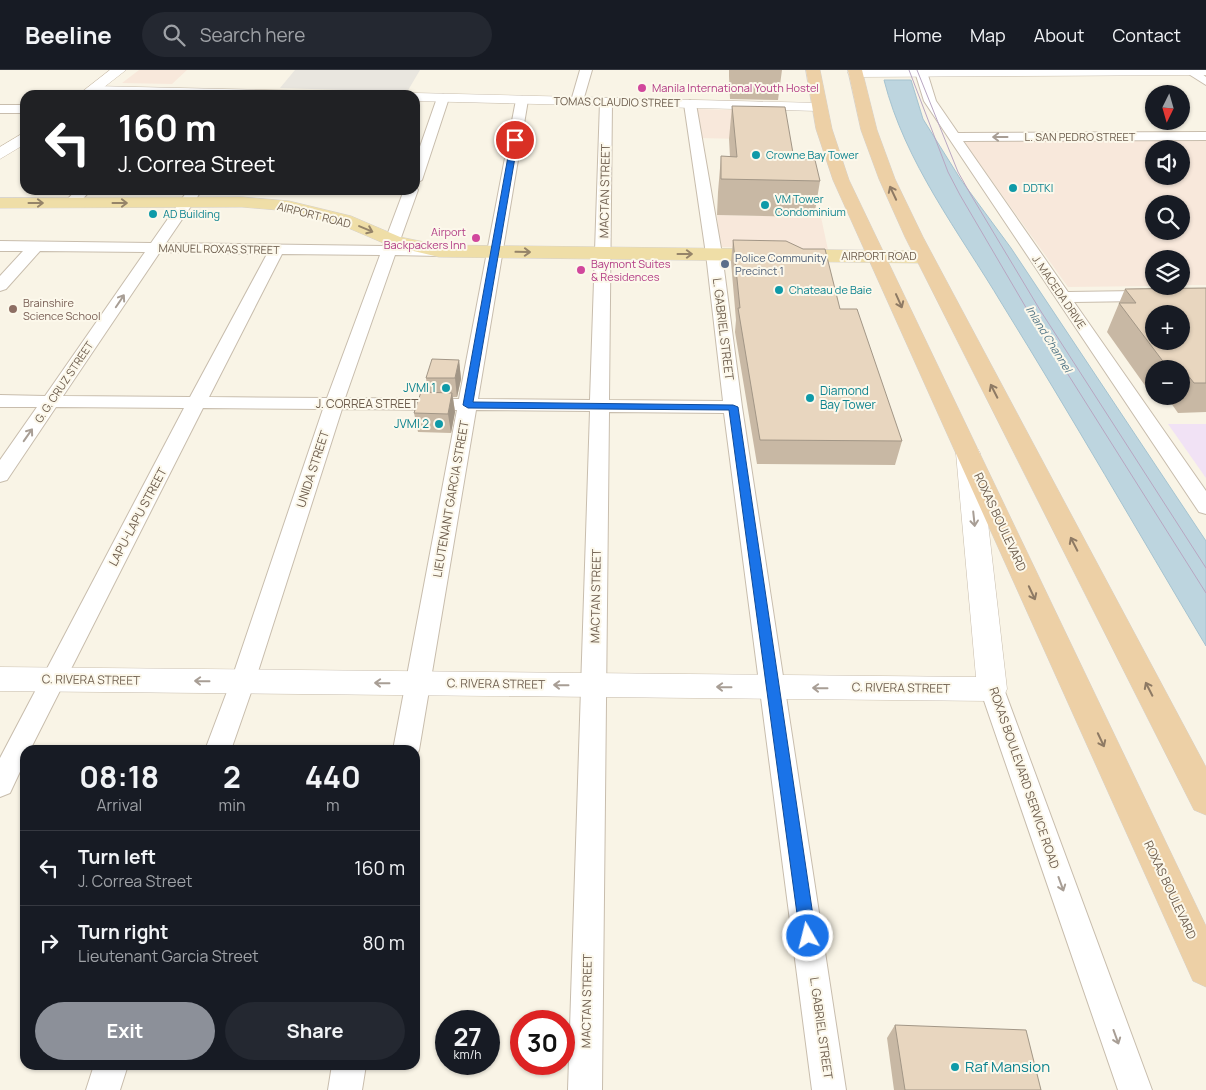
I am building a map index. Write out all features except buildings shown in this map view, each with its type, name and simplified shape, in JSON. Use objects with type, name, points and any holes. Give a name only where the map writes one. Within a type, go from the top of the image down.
[{"type":"highway","name":"ROXAS BOULEVARD","points":[[812,70],[819,107],[841,180],[1206,968]]},
{"type":"highway","points":[[855,71],[869,130],[887,179],[924,256],[1206,800]]},
{"type":"highway","points":[[1171,732],[1206,763]]},
{"type":"main road","name":"AIRPORT ROAD","points":[[0,203],[71,203],[191,196],[289,206],[345,220],[392,246],[439,251],[924,256]]},
{"type":"street","points":[[92,90],[119,70]]},
{"type":"street","points":[[577,101],[586,70]]},
{"type":"street","points":[[855,71],[1206,70]]},
{"type":"street","points":[[1191,71],[1206,82]]},
{"type":"street","name":"J. MACEDA DRIVE","points":[[921,72],[930,101],[1206,508]]},
{"type":"street","name":"TOMAS CLAUDIO STREET","points":[[420,97],[819,107]]},
{"type":"street","points":[[420,157],[443,98]]},
{"type":"street","name":"LIEUTENANT GARCIA STREET","points":[[407,745],[522,100]]},
{"type":"street","name":"MACTAN STREET","points":[[585,1090],[606,102]]},
{"type":"street","name":"L. GABRIEL STREET","points":[[690,104],[714,254],[733,407],[829,1090]]},
{"type":"street","points":[[0,109],[20,109]]},
{"type":"street","name":"L. SAN PEDRO STREET","points":[[954,137],[1206,136]]},
{"type":"street","points":[[0,154],[20,140]]},
{"type":"street","points":[[71,203],[79,195]]},
{"type":"street","name":"UNIDA STREET","points":[[220,745],[243,681],[334,404],[410,195]]},
{"type":"street","name":"G. G. CRUZ STREET","points":[[0,475],[191,196]]},
{"type":"street","name":"MANUEL ROXAS STREET","points":[[0,246],[276,249],[392,246]]},
{"type":"street","points":[[0,286],[35,247]]},
{"type":"street","name":"LAPU-LAPU STREET","points":[[0,785],[52,679],[198,403],[276,249]]},
{"type":"street","points":[[1063,297],[1206,295]]},
{"type":"street","name":"J. CORREA STREET","points":[[0,401],[733,407]]},
{"type":"street","name":"ROXAS BOULEVARD SERVICE ROAD","points":[[968,453],[992,689],[1135,1090]]},
{"type":"street","name":"C. RIVERA STREET","points":[[0,679],[992,689]]},
{"type":"street","points":[[103,1090],[109,1070]]},
{"type":"street","points":[[345,1090],[349,1070]]},
{"type":"shaded area","points":[[139,70],[187,70],[172,84],[122,83]]},
{"type":"shaded area","points":[[295,70],[420,70],[408,90],[280,88]]},
{"type":"shaded area","points":[[697,109],[780,111],[785,140],[698,138]]},
{"type":"shaded area","points":[[962,139],[1206,139],[1206,285],[1190,285],[1190,250],[1145,250],[1145,286],[1068,287]]},
{"type":"shaded area","points":[[717,215],[821,217],[828,250],[720,247]]},
{"type":"shaded area","points":[[1168,424],[1206,424],[1206,478]]},
{"type":"water","name":"Inland Channel","points":[[884,80],[911,80],[923,119],[961,180],[1011,248],[1206,541],[1206,646],[1054,389],[919,168],[893,111]]},
{"type":"tram line","points":[[909,70],[948,172],[960,195],[1028,311],[1206,593]]},
{"type":"tram line","points":[[917,70],[958,172],[971,195],[1040,310],[1206,568]]},
{"type":"place","name":"Manila International Youth Hostel","points":[[642,88]]},
{"type":"place","name":"Crowne Bay Tower","points":[[756,155]]},
{"type":"place","name":"DDTKI","points":[[1013,188]]},
{"type":"place","name":"VM Tower Condominium","points":[[765,205]]},
{"type":"place","name":"AD Building","points":[[153,214]]},
{"type":"place","name":"Airport Backpackers Inn","points":[[476,238]]},
{"type":"place","name":"Police Community Precinct 1","points":[[725,264]]},
{"type":"place","name":"Baymont Suites & Residences","points":[[581,270]]},
{"type":"place","name":"Chateau de Baie","points":[[779,290]]},
{"type":"place","name":"Brainshire Science School","points":[[13,309]]},
{"type":"place","name":"JVMI 1","points":[[446,388]]},
{"type":"place","name":"Diamond Bay Tower","points":[[810,398]]},
{"type":"place","name":"JVMI 2","points":[[439,424]]},
{"type":"place","name":"Raf Mansion","points":[[955,1067]]},
{"type":"route","points":[[515,140],[468,405],[733,407],[808,936]]}]
